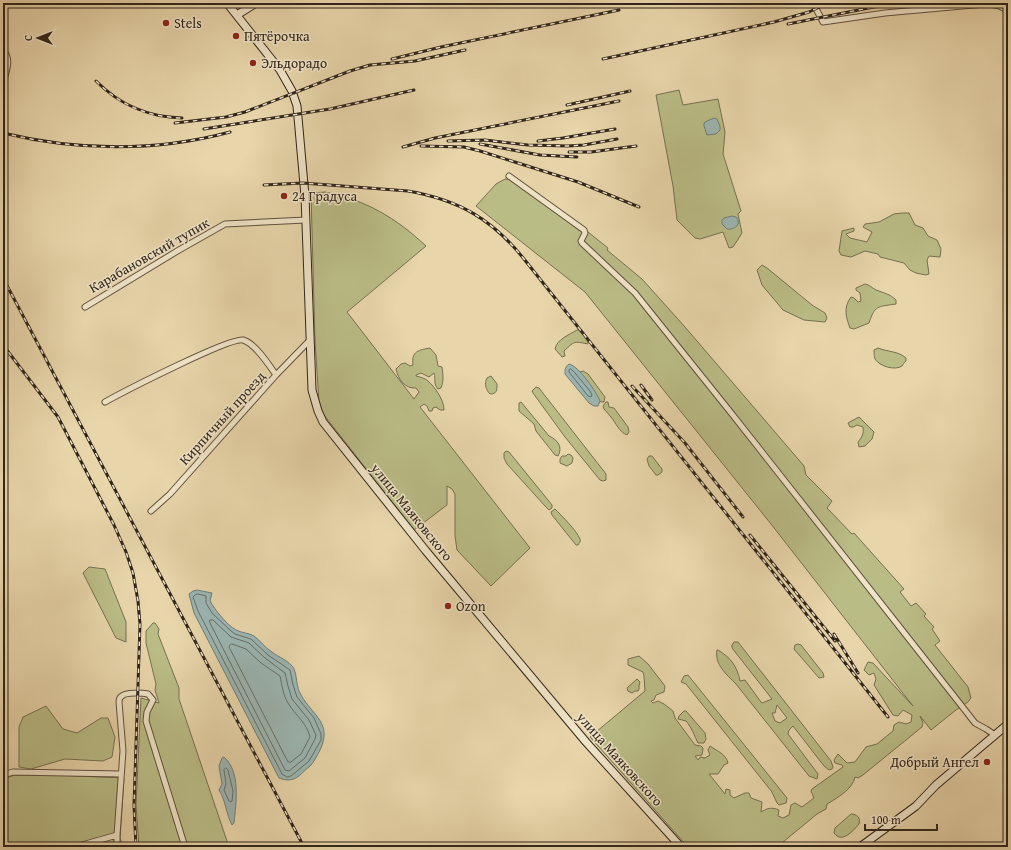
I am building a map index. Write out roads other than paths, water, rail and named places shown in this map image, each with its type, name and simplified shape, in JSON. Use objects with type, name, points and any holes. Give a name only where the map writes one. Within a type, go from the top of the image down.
[{"type":"street","name":"улица Маяковского","points":[[227,3],[283,75],[292,91],[297,106],[306,220],[310,340],[314,400],[323,422],[426,551],[586,742],[681,847]]},
{"type":"street","points":[[237,15],[256,3]]},
{"type":"street","points":[[813,3],[823,22],[885,13],[985,4],[996,4],[1006,9],[1008,12]]},
{"type":"street","points":[[3,50],[7,54],[8,58],[3,83]]},
{"type":"street","points":[[509,176],[584,230],[585,233],[581,241],[582,243],[635,293],[742,426],[961,706],[975,723],[995,735]]},
{"type":"street","name":"Карабановский тупик","points":[[85,307],[225,224],[306,220]]},
{"type":"street","points":[[105,402],[183,363],[237,340],[247,341],[258,351],[276,375]]},
{"type":"street","name":"Кирпичный проезд","points":[[151,511],[170,494],[276,375],[310,340]]},
{"type":"street","points":[[117,847],[123,751],[119,702],[124,694],[145,693],[151,696],[153,700],[146,722],[185,847]]},
{"type":"street","points":[[860,847],[916,806],[936,785],[1008,724]]},
{"type":"street","points":[[3,775],[13,772],[121,774]]},
{"type":"street","points":[[75,847],[95,844],[117,835]]},
{"type":"water","points":[[714,118],[717,119],[720,130],[716,134],[707,135],[704,123]]},
{"type":"water","points":[[732,216],[736,217],[738,224],[733,229],[727,229],[722,224],[722,220]]},
{"type":"water","points":[[569,364],[578,370],[592,386],[600,401],[598,406],[594,406],[589,403],[565,374],[566,368]]},
{"type":"water","points":[[197,590],[212,593],[210,601],[229,625],[236,630],[254,636],[269,650],[287,661],[294,669],[299,692],[320,720],[324,733],[320,750],[315,759],[310,766],[296,778],[284,780],[279,778],[194,613],[189,594]]},
{"type":"water","points":[[224,757],[233,771],[235,779],[236,806],[234,823],[232,825],[219,790],[222,784],[219,766],[222,758]]},
{"type":"railway","points":[[603,59],[774,22],[809,12],[828,3]]},
{"type":"railway","points":[[788,24],[894,3]]},
{"type":"railway","points":[[392,59],[441,47],[619,10]]},
{"type":"railway","points":[[175,123],[226,117],[245,112],[350,71],[370,65],[415,61],[465,50]]},
{"type":"railway","points":[[96,81],[115,97],[135,108],[157,115],[182,118]]},
{"type":"railway","points":[[204,129],[330,109],[414,90]]},
{"type":"railway","points":[[567,105],[630,91]]},
{"type":"railway","points":[[403,147],[435,138],[619,101]]},
{"type":"railway","points":[[538,141],[615,129]]},
{"type":"railway","points":[[3,133],[59,143],[116,147],[174,143],[202,139],[230,132]]},
{"type":"railway","points":[[448,141],[485,140],[528,145],[568,146],[584,145],[617,139]]},
{"type":"railway","points":[[480,144],[540,155],[577,157]]},
{"type":"railway","points":[[421,146],[464,147],[480,151],[578,182],[639,207]]},
{"type":"railway","points":[[569,152],[591,152],[636,146]]},
{"type":"railway","points":[[264,185],[303,183],[408,191],[426,195],[459,206],[487,222],[500,233],[524,259],[888,717]]},
{"type":"railway","points":[[3,278],[304,847]]},
{"type":"railway","points":[[3,345],[58,417],[114,525],[126,552],[133,573],[140,624],[134,806],[136,847]]},
{"type":"railway","points":[[641,385],[652,400]]},
{"type":"railway","points":[[632,386],[685,443],[743,517]]},
{"type":"railway","points":[[750,535],[835,641]]},
{"type":"railway","points":[[834,634],[858,673]]},
{"type":"place","name":"Stels","points":[[166,23]]},
{"type":"place","name":"Пятёрочка","points":[[236,36]]},
{"type":"place","name":"Эльдорадо","points":[[253,63]]},
{"type":"place","name":"24 Градуса","points":[[284,196]]},
{"type":"place","name":"Ozon","points":[[448,606]]},
{"type":"place","name":"Добрый Ангел","points":[[987,762]]}]
